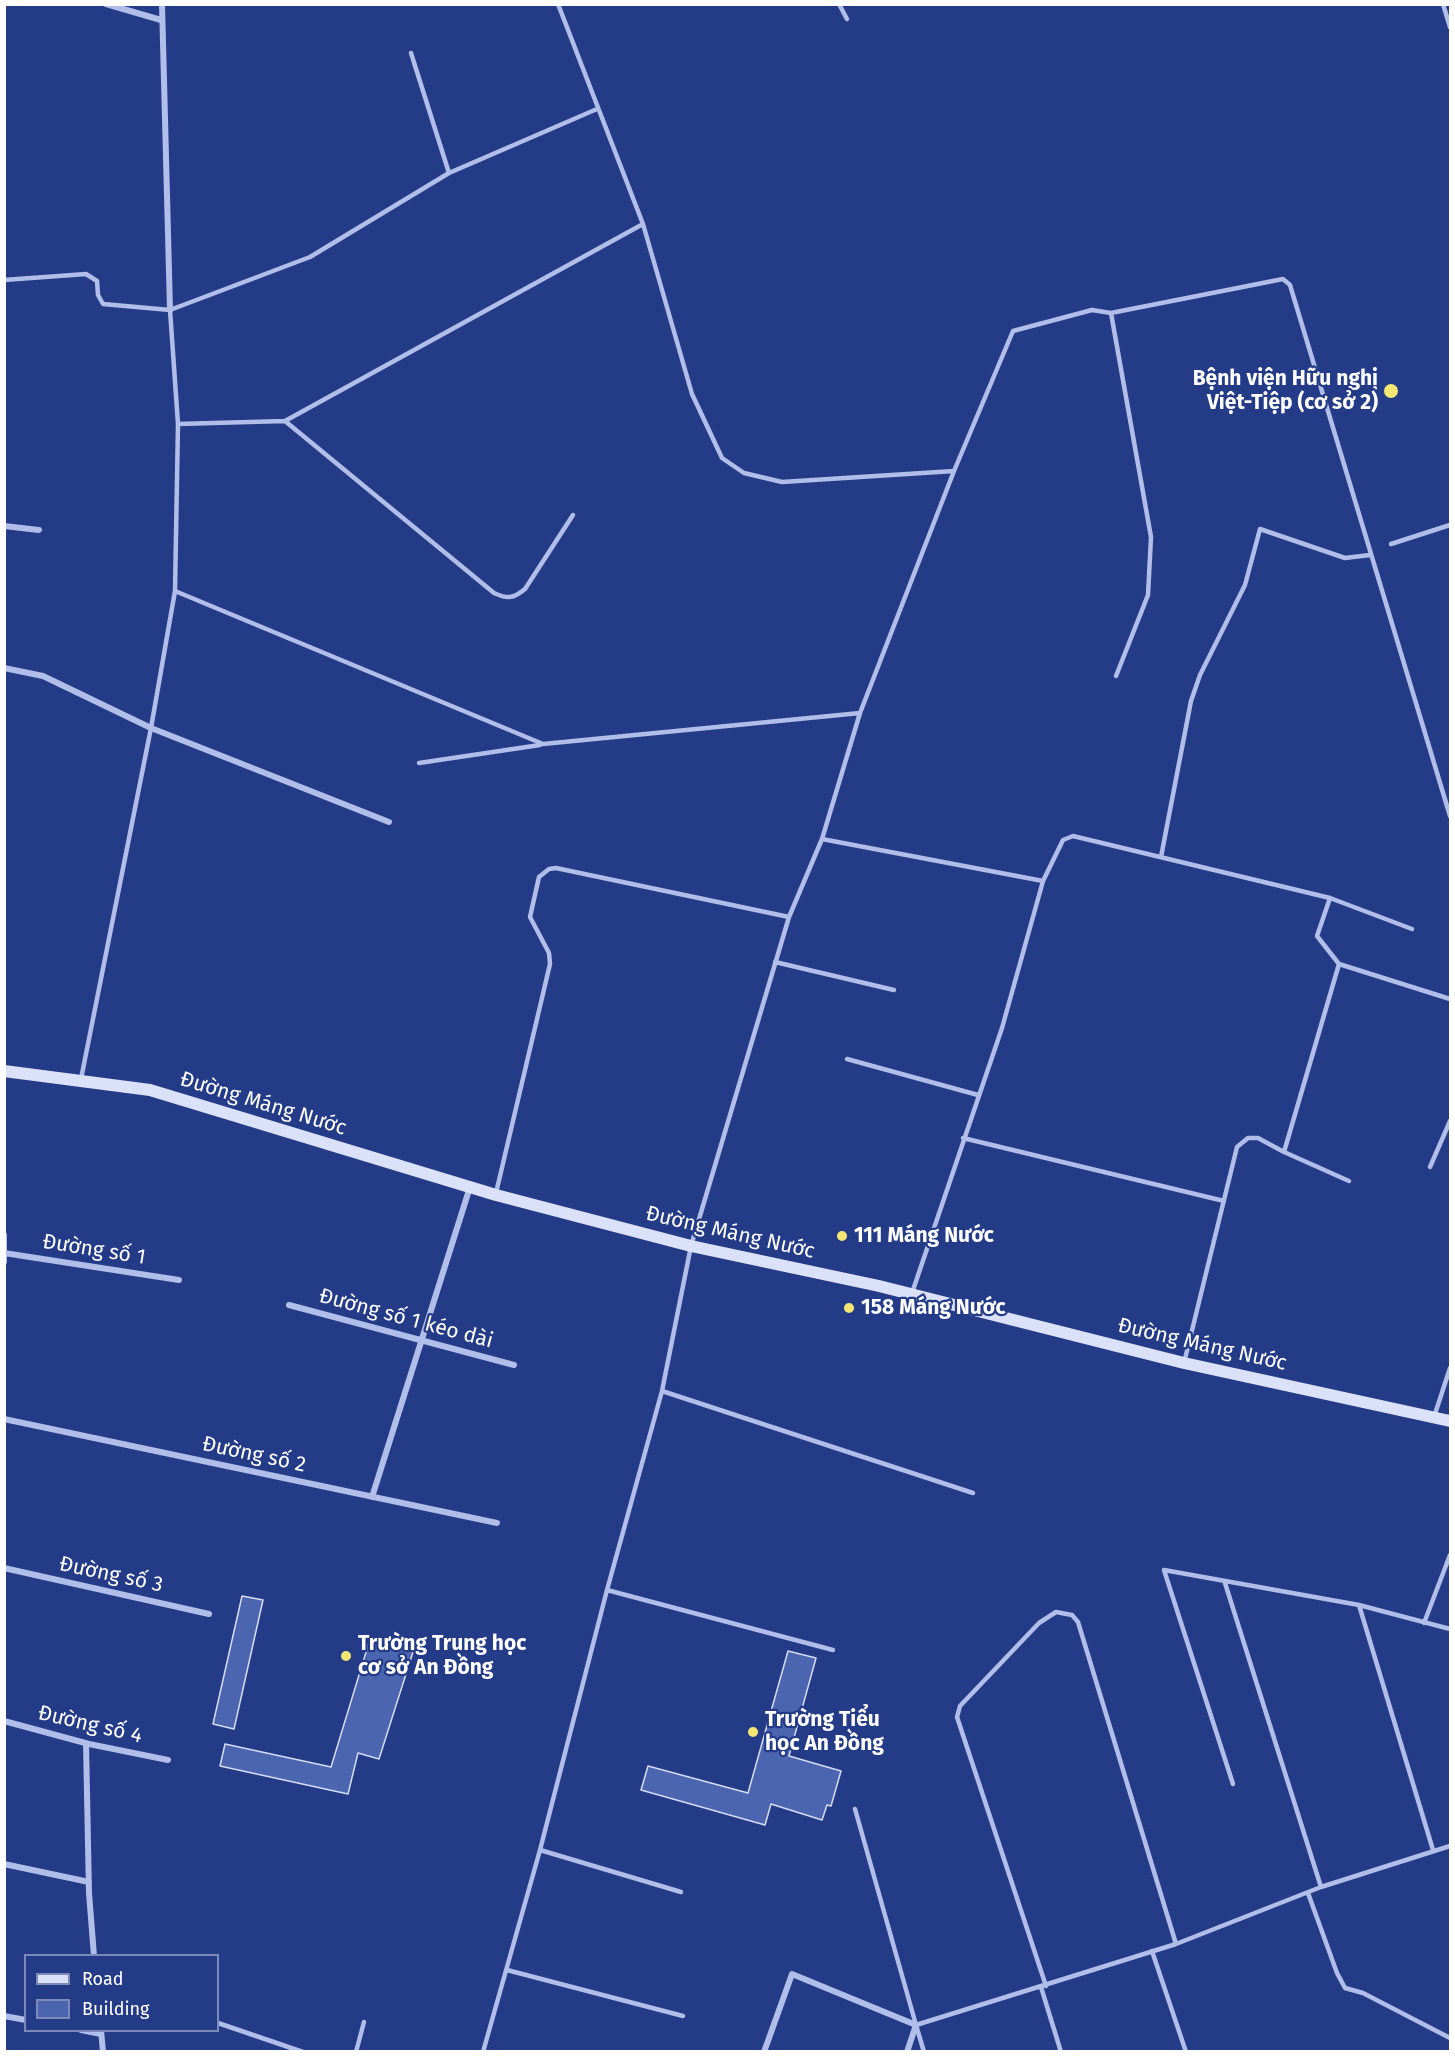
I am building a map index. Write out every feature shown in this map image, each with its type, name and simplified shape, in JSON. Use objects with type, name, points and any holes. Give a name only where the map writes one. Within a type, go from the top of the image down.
[{"type":"main road","name":"Đường Máng Nước","points":[[4,1071],[81,1079],[150,1090],[495,1195],[691,1246],[912,1294],[1184,1363],[1450,1421]]},
{"type":"street","points":[[106,4],[160,20]]},
{"type":"street","points":[[162,4],[160,20],[170,310]]},
{"type":"street","points":[[4,526],[39,530]]},
{"type":"street","points":[[4,668],[43,676],[151,728],[389,822]]},
{"type":"street","points":[[372,1497],[470,1187]]},
{"type":"street","points":[[4,1235],[4,1262]]},
{"type":"street","name":"Đường số 1","points":[[5,1253],[179,1280]]},
{"type":"street","name":"Đường số 1 kéo dài","points":[[289,1305],[514,1365]]},
{"type":"street","name":"Đường số 2","points":[[4,1419],[497,1523]]},
{"type":"street","name":"Đường số 3","points":[[4,1568],[209,1614]]},
{"type":"street","name":"Đường số 4","points":[[4,1721],[86,1743],[168,1760]]},
{"type":"street","points":[[86,1743],[88,1882],[94,1954]]},
{"type":"street","points":[[4,1864],[88,1882]]},
{"type":"street","points":[[764,2052],[792,1974],[916,2025],[907,2052]]},
{"type":"street","points":[[4,2016],[24,2020]]},
{"type":"street","points":[[101,2032],[103,2052]]},
{"type":"lane","points":[[558,4],[643,224],[692,394],[722,458],[744,473],[782,482],[954,471]]},
{"type":"lane","points":[[839,4],[846,19]]},
{"type":"lane","points":[[1443,4],[1450,27]]},
{"type":"lane","points":[[411,53],[449,173]]},
{"type":"lane","points":[[4,280],[86,274],[96,280],[98,295],[103,304],[170,310],[310,257],[449,173],[597,109]]},
{"type":"lane","points":[[178,424],[285,421],[643,224]]},
{"type":"lane","points":[[483,2052],[540,1850],[607,1590],[662,1391],[691,1246],[775,962],[789,917],[822,839],[860,713],[954,471],[1013,331],[1092,310],[1111,313],[1283,279],[1290,285],[1450,816]]},
{"type":"lane","points":[[81,1079],[151,728],[175,591],[178,424],[170,310]]},
{"type":"lane","points":[[1111,313],[1147,509],[1151,566],[1148,595],[1116,676]]},
{"type":"lane","points":[[285,421],[494,593],[505,598],[515,597],[525,589],[573,515]]},
{"type":"lane","points":[[1391,544],[1450,525]]},
{"type":"lane","points":[[1161,858],[1191,701],[1200,675],[1245,585],[1260,529],[1345,558],[1371,555]]},
{"type":"lane","points":[[175,591],[543,744]]},
{"type":"lane","points":[[419,763],[543,744],[860,713]]},
{"type":"lane","points":[[912,1294],[1002,1028],[1043,881],[1063,840],[1069,837],[1329,898],[1412,929]]},
{"type":"lane","points":[[822,839],[1043,881]]},
{"type":"lane","points":[[495,1195],[550,964],[549,954],[530,917],[539,877],[544,872],[556,868],[789,917]]},
{"type":"lane","points":[[1329,898],[1317,936],[1339,964],[1450,999]]},
{"type":"lane","points":[[775,962],[894,990]]},
{"type":"lane","points":[[1284,1152],[1339,964]]},
{"type":"lane","points":[[847,1059],[978,1095]]},
{"type":"lane","points":[[1430,1167],[1450,1121]]},
{"type":"lane","points":[[963,1138],[1224,1201]]},
{"type":"lane","points":[[1184,1363],[1237,1147],[1241,1141],[1258,1138],[1349,1181]]},
{"type":"lane","points":[[1434,1417],[1450,1368]]},
{"type":"lane","points":[[662,1391],[973,1493]]},
{"type":"lane","points":[[1424,1623],[1450,1555]]},
{"type":"lane","points":[[1233,1784],[1164,1570],[1225,1583],[1359,1605],[1450,1629]]},
{"type":"lane","points":[[1225,1583],[1321,1887]]},
{"type":"lane","points":[[607,1590],[832,1650]]},
{"type":"lane","points":[[1359,1605],[1433,1850]]},
{"type":"lane","points":[[1061,2052],[1043,1987],[957,1717],[960,1706],[1039,1623],[1056,1612],[1072,1615],[1078,1622],[1176,1944]]},
{"type":"lane","points":[[855,1809],[924,2052]]},
{"type":"lane","points":[[916,2025],[1176,1944],[1321,1887],[1450,1846]]},
{"type":"lane","points":[[540,1850],[681,1892]]},
{"type":"lane","points":[[1308,1893],[1337,1973],[1345,1988],[1363,1993],[1450,2038]]},
{"type":"lane","points":[[1152,1951],[1186,2052]]},
{"type":"lane","points":[[507,1970],[683,2016]]},
{"type":"lane","points":[[356,2052],[364,2022]]},
{"type":"lane","points":[[219,2023],[303,2052]]},
{"type":"building","points":[[242,1596],[263,1600],[234,1729],[213,1724]]},
{"type":"building","points":[[370,1639],[413,1652],[379,1759],[358,1753],[348,1794],[220,1766],[225,1744],[331,1767]]},
{"type":"building","points":[[788,1651],[816,1658],[789,1756],[841,1771],[831,1806],[827,1805],[822,1820],[771,1804],[765,1825],[641,1790],[648,1766],[748,1793]]},
{"type":"place","name":"Bệnh viện Hữu nghị Việt-Tiệp (cơ sở 2)","points":[[1391,391]]},
{"type":"place","name":"111 Máng Nước","points":[[842,1236]]},
{"type":"place","name":"158 Máng Nước","points":[[849,1308]]},
{"type":"place","name":"Trường Trung học cơ sở An Đồng","points":[[346,1656]]},
{"type":"place","name":"Trường Tiểu học An Đồng","points":[[753,1732]]}]
